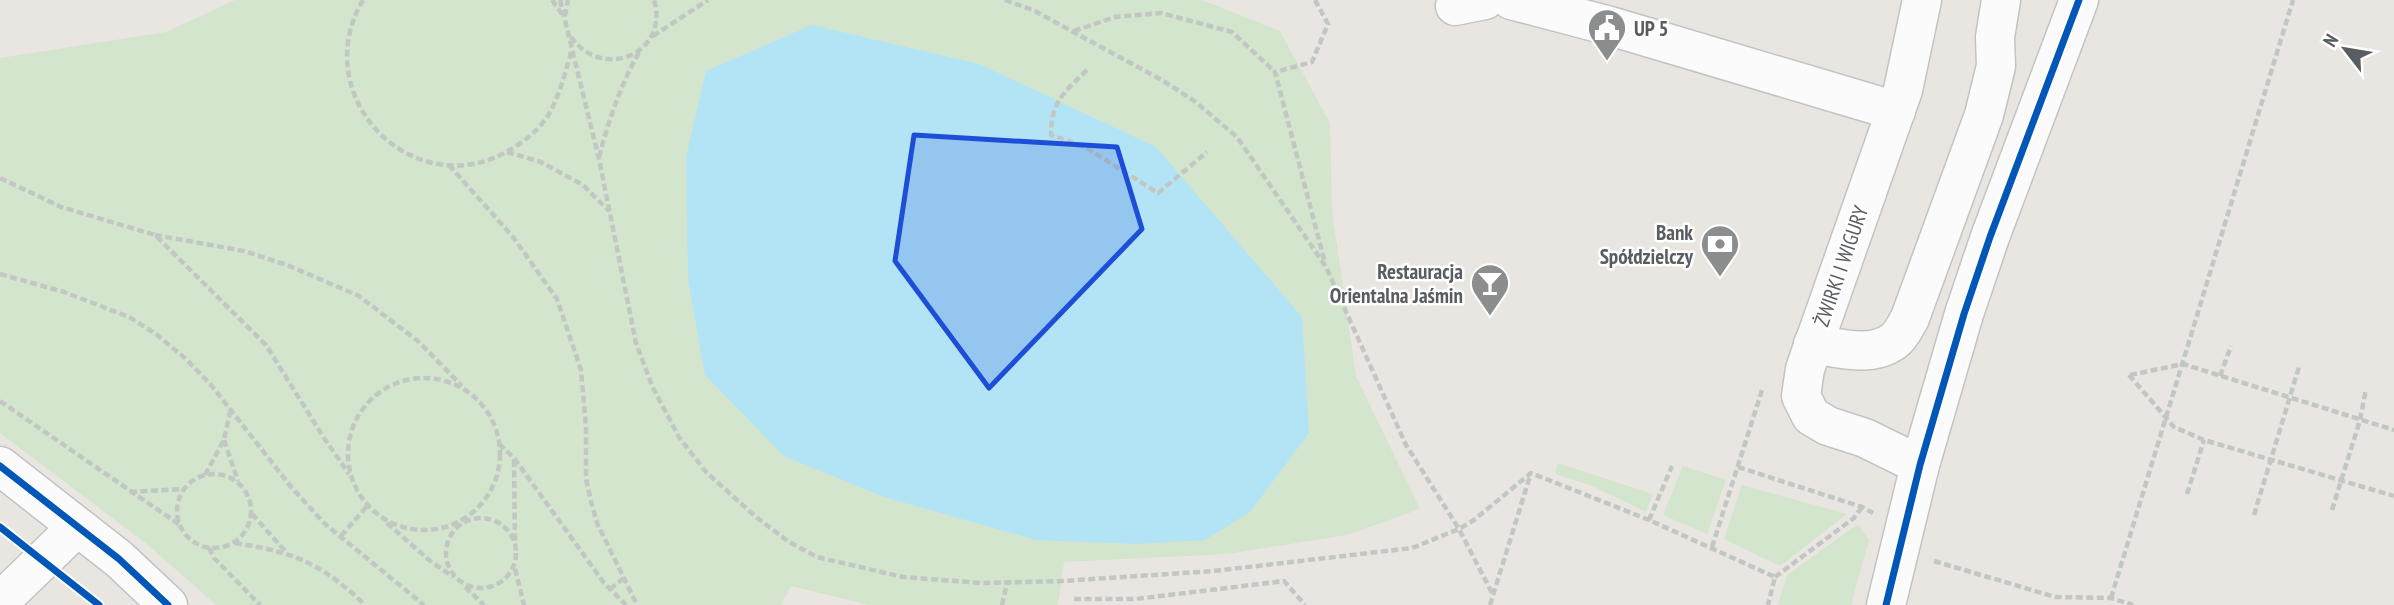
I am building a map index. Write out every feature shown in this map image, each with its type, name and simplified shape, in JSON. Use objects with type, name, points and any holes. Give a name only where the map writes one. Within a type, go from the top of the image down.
[{"type":"street","points":[[1511,0],[1610,26],[1896,111]]},
{"type":"street","name":"ŻWIRKI I WIGURY","points":[[1920,465],[1865,438],[1828,426],[1811,416],[1801,396],[1805,369],[1813,344],[1903,90],[1922,0]]},
{"type":"street","points":[[1813,344],[1857,351],[1878,349],[1896,340],[1910,318],[1983,115],[1996,66],[1995,37],[2001,0]]},
{"type":"street","points":[[1886,605],[1920,465],[1964,314],[2079,0]]},
{"type":"street","points":[[0,466],[119,559],[168,605]]},
{"type":"street","points":[[0,605],[77,527]]},
{"type":"path","points":[[363,0],[353,17],[346,54],[352,92],[370,125],[396,148],[427,162],[462,166],[495,159],[525,141],[548,115],[562,83],[572,46]]},
{"type":"path","points":[[551,0],[564,17]]},
{"type":"path","points":[[560,0],[599,159],[636,343],[660,401],[679,437],[706,472],[778,534],[817,557],[903,577],[1007,583],[1214,571],[1412,548],[1475,520],[1531,473]]},
{"type":"path","points":[[564,17],[568,0]]},
{"type":"path","points":[[599,159],[610,117],[625,77],[653,33],[656,18],[654,0]]},
{"type":"path","points":[[648,40],[708,0]]},
{"type":"path","points":[[1005,0],[1033,10],[1074,31],[1193,100],[1237,138],[1326,267]]},
{"type":"path","points":[[1275,72],[1312,62],[1328,24],[1315,0]]},
{"type":"path","points":[[2110,598],[2293,0]]},
{"type":"path","points":[[1074,31],[1115,17],[1161,13],[1232,32],[1275,72],[1326,267],[1406,446],[1459,529],[1492,593]]},
{"type":"path","points":[[568,34],[578,47],[590,56],[604,60],[619,60],[642,48]]},
{"type":"path","points":[[1087,71],[1066,90],[1051,114],[1051,135],[1085,147],[1158,193],[1207,152]]},
{"type":"path","points":[[507,152],[541,162],[583,185],[609,211]]},
{"type":"path","points":[[449,165],[513,237],[557,299],[580,370],[586,427],[586,480],[591,501],[597,523],[637,605]]},
{"type":"path","points":[[0,178],[61,206],[155,235],[244,251],[287,265],[359,296],[419,342],[487,410],[498,432],[501,457],[496,481],[484,503],[456,527],[446,547],[446,558],[456,579],[485,605]]},
{"type":"path","points":[[155,235],[267,345],[324,438],[352,477]]},
{"type":"path","points":[[0,274],[64,292],[129,317],[186,359],[211,385],[292,488],[325,524],[424,605]]},
{"type":"path","points":[[2220,376],[2231,346]]},
{"type":"path","points":[[2394,430],[2183,364],[2129,375],[2174,427],[2204,440],[2394,496]]},
{"type":"path","points":[[2254,514],[2299,367]]},
{"type":"path","points":[[465,389],[448,381],[423,377],[399,381],[377,393],[359,412],[349,436],[347,462],[354,486],[368,505],[405,541],[465,585],[486,589],[498,585],[514,567],[517,555],[514,458]]},
{"type":"path","points":[[2332,510],[2360,420],[2366,389]]},
{"type":"path","points":[[0,401],[180,526]]},
{"type":"path","points":[[204,475],[224,440],[230,412]]},
{"type":"path","points":[[224,440],[238,482],[250,502],[249,525],[234,543],[222,548],[209,548],[187,537],[180,526],[177,513],[178,500],[185,489],[204,475],[228,476],[238,482]]},
{"type":"path","points":[[2187,494],[2204,440]]},
{"type":"path","points":[[499,443],[514,458],[610,589],[626,605]]},
{"type":"path","points":[[1649,520],[1672,466]]},
{"type":"path","points":[[1531,473],[1649,520],[1775,577]]},
{"type":"path","points":[[1490,605],[1531,473]]},
{"type":"path","points":[[130,492],[185,489]]},
{"type":"path","points":[[341,536],[368,505]]},
{"type":"path","points":[[1768,605],[1775,577],[1854,518],[1862,507]]},
{"type":"path","points":[[251,513],[286,553]]},
{"type":"path","points":[[381,517],[390,523],[415,530],[441,529],[477,518],[490,519],[501,523],[510,532],[515,543]]},
{"type":"path","points":[[234,543],[286,553],[326,573],[364,605]]},
{"type":"path","points":[[209,548],[214,558],[261,605]]},
{"type":"path","points":[[514,567],[524,605]]},
{"type":"path","points":[[610,589],[624,578]]},
{"type":"path","points":[[1074,599],[1136,599],[1284,581],[1305,605]]},
{"type":"path","points":[[1002,605],[1007,583]]},
{"type":"path","points":[[2049,605],[2055,597],[2110,598],[2133,605]]},
{"type":"highlighted area","points":[[914,135],[1117,147],[1142,229],[989,388],[895,261]]},
{"type":"green space","points":[[235,0],[1202,0],[1280,31],[1330,123],[1332,211],[1356,376],[1420,509],[1347,535],[1227,554],[1064,562],[1058,605],[869,605],[791,586],[781,605],[216,605],[148,545],[0,433],[0,58],[166,32]]},
{"type":"green space","points":[[1558,463],[1653,494],[1646,512],[1592,486],[1555,474]]},
{"type":"green space","points":[[1683,466],[1726,480],[1707,534],[1663,515]]},
{"type":"green space","points":[[1742,485],[1847,514],[1780,566],[1724,539]]},
{"type":"green space","points":[[1858,524],[1869,540],[1851,605],[1778,605],[1787,575]]},
{"type":"water","points":[[812,25],[979,64],[1156,147],[1302,317],[1309,433],[1250,512],[1205,540],[1136,544],[1036,540],[884,497],[784,456],[705,375],[688,281],[686,157],[706,71]]},
{"type":"cycle path","points":[[1886,605],[1920,465],[1964,314],[2079,0]]},
{"type":"cycle path","points":[[0,466],[119,559],[168,605]]},
{"type":"cycle path","points":[[0,527],[99,605]]},
{"type":"place","name":"UP 5","points":[[1607,62]]},
{"type":"place","name":"Bank Spółdzielczy","points":[[1720,278]]},
{"type":"place","name":"Restauracja Orientalna Jaśmin","points":[[1490,317]]}]
